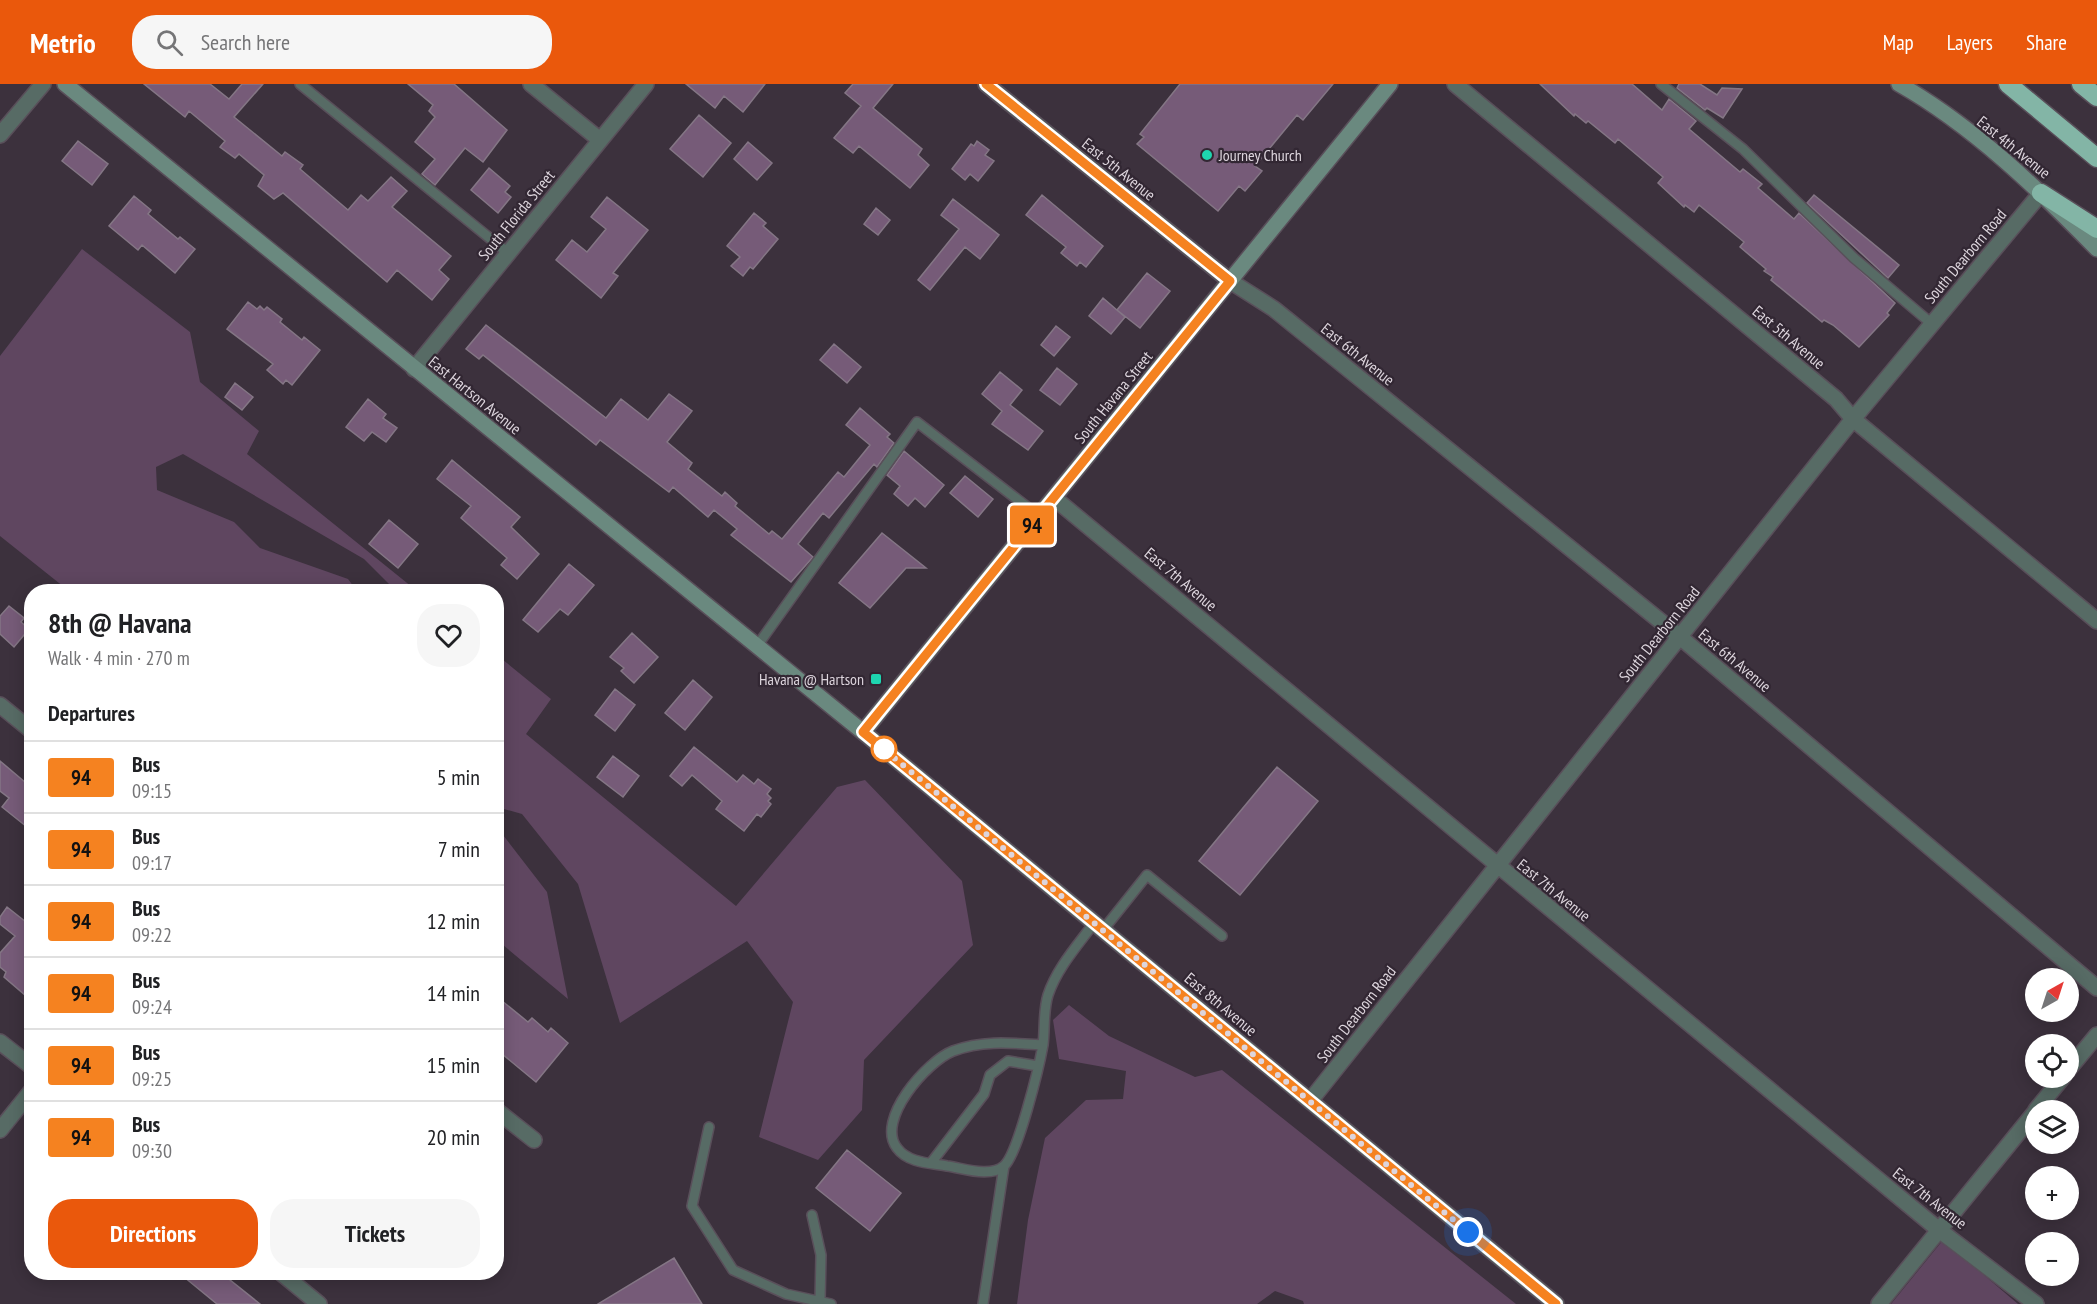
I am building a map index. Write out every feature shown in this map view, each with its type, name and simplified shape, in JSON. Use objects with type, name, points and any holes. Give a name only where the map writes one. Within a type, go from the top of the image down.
[{"type":"highway","points":[[2008,84],[2097,158]]},
{"type":"highway","points":[[2081,84],[2097,97]]},
{"type":"highway","points":[[2042,193],[2097,229]]},
{"type":"street","points":[[0,135],[43,84]]},
{"type":"street","name":"East Hartson Avenue","points":[[65,84],[863,732]]},
{"type":"street","points":[[531,84],[600,140]]},
{"type":"street","name":"South Florida Street","points":[[414,369],[646,84]]},
{"type":"street","name":"East 5th Avenue","points":[[986,84],[1230,281]]},
{"type":"street","name":"South Havana Street","points":[[863,732],[1390,84]]},
{"type":"street","name":"East 5th Avenue","points":[[1455,84],[1836,399],[1853,419],[2097,621]]},
{"type":"street","name":"East 4th Avenue","points":[[1899,84],[1923,98],[2042,193],[2097,249]]},
{"type":"street","name":"South Dearborn Road","points":[[1310,1101],[1853,419],[2042,193]]},
{"type":"street","name":"East 6th Avenue","points":[[1230,281],[1274,309],[1680,637],[2097,988]]},
{"type":"street","name":"East 7th Avenue","points":[[1054,498],[1496,866],[1939,1230],[2036,1304]]},
{"type":"street","points":[[0,705],[24,724]]},
{"type":"street","name":"East 8th Avenue","points":[[863,732],[1556,1304]]},
{"type":"street","points":[[2079,1057],[2097,1035]]},
{"type":"street","points":[[0,1042],[24,1061]]},
{"type":"street","points":[[2044,1100],[2054,1088]]},
{"type":"street","points":[[0,1130],[24,1100]]},
{"type":"street","points":[[504,1116],[534,1140]]},
{"type":"street","points":[[1879,1304],[2025,1124]]},
{"type":"street","points":[[290,1280],[319,1304]]},
{"type":"lane","points":[[300,84],[508,253]]},
{"type":"lane","points":[[1661,84],[1743,149],[1854,258],[1932,324]]},
{"type":"lane","points":[[757,646],[917,422],[1039,516]]},
{"type":"lane","points":[[1042,1045],[995,1041],[952,1052],[931,1064],[893,1114],[890,1132],[897,1148],[915,1161],[991,1173],[1004,1166],[1014,1152],[1038,1066],[1042,1045],[1047,998],[1056,974],[1147,875],[1222,936]]},
{"type":"lane","points":[[931,1163],[984,1094],[990,1075],[1008,1061],[1038,1066]]},
{"type":"lane","points":[[709,1127],[692,1206],[732,1270],[786,1294],[831,1304]]},
{"type":"lane","points":[[983,1304],[1004,1166]]},
{"type":"lane","points":[[812,1215],[821,1255],[820,1301]]},
{"type":"shaded area","points":[[82,249],[190,332],[200,382],[259,431],[247,454],[408,584],[389,584],[364,559],[183,454],[156,467],[157,490],[234,522],[260,548],[348,579],[352,584],[60,584],[0,536],[0,356]]},
{"type":"shaded area","points":[[504,661],[551,699],[526,734],[736,906],[837,787],[865,780],[962,881],[973,945],[864,1060],[862,1110],[818,1160],[759,1137],[793,1002],[747,941],[620,1023],[578,884],[522,814],[504,809]]},
{"type":"shaded area","points":[[504,836],[547,892],[568,999],[504,946]]},
{"type":"shaded area","points":[[1069,1005],[1109,1036],[1195,1077],[1222,1070],[1516,1304],[1304,1304],[1303,1301],[1275,1291],[1257,1304],[1017,1304],[1028,1220],[1045,1138],[1086,1100],[1123,1099],[1126,1071],[1059,1059],[1053,1020]]},
{"type":"shaded area","points":[[1943,1240],[2018,1304],[1891,1304]]},
{"type":"building","points":[[144,84],[210,84],[229,99],[242,84],[263,84],[234,117],[282,156],[285,152],[303,165],[300,169],[348,210],[361,195],[368,201],[391,177],[407,191],[392,207],[451,256],[439,270],[449,279],[432,300],[397,270],[387,282],[283,193],[274,199],[258,186],[264,175],[239,154],[235,158],[220,147],[225,141],[189,111],[185,117]]},
{"type":"building","points":[[408,84],[454,84],[507,130],[483,162],[465,148],[435,185],[422,174],[435,159],[415,142],[435,117],[429,111],[433,105]]},
{"type":"building","points":[[686,84],[765,84],[743,112],[724,96],[715,108]]},
{"type":"building","points":[[853,84],[893,84],[873,108],[922,149],[918,155],[929,165],[910,188],[859,146],[853,153],[834,138],[861,106],[845,93]]},
{"type":"building","name":"Journey Church","points":[[1180,84],[1333,84],[1303,120],[1297,115],[1255,166],[1262,171],[1245,191],[1239,186],[1218,211],[1137,144],[1144,137],[1140,134]]},
{"type":"building","points":[[1540,84],[1632,84],[1662,110],[1669,99],[1696,121],[1689,129],[1740,172],[1743,169],[1762,184],[1758,188],[1794,219],[1799,213],[1895,303],[1887,313],[1889,315],[1859,347],[1833,325],[1824,320],[1822,322],[1771,280],[1773,277],[1764,271],[1766,269],[1740,247],[1744,242],[1699,205],[1694,212],[1685,205],[1684,207],[1658,183],[1663,177],[1618,139],[1615,143],[1588,121],[1586,123],[1575,114],[1574,116]]},
{"type":"building","points":[[1679,84],[1700,84],[1717,95],[1722,88],[1742,89],[1723,118],[1707,108],[1705,110],[1677,88]]},
{"type":"building","points":[[699,115],[731,143],[703,177],[670,149]]},
{"type":"building","points":[[78,141],[108,164],[92,185],[62,161]]},
{"type":"building","points":[[977,141],[989,150],[985,155],[994,161],[978,181],[970,174],[965,180],[952,169],[971,144],[974,146]]},
{"type":"building","points":[[748,142],[772,163],[757,180],[734,159]]},
{"type":"building","points":[[489,168],[510,186],[505,192],[511,197],[498,213],[471,190]]},
{"type":"building","points":[[1042,195],[1103,246],[1086,267],[1080,262],[1077,266],[1061,253],[1066,247],[1026,215]]},
{"type":"building","points":[[1814,195],[1899,265],[1888,278],[1807,203]]},
{"type":"building","points":[[134,196],[151,210],[148,214],[178,239],[180,237],[195,249],[175,273],[142,245],[138,250],[109,226]]},
{"type":"building","points":[[607,197],[648,230],[613,273],[618,276],[601,298],[556,260],[572,240],[587,252],[606,229],[591,217]]},
{"type":"building","points":[[953,199],[999,235],[980,259],[965,247],[930,290],[918,280],[959,229],[941,215]]},
{"type":"building","points":[[876,208],[890,220],[878,235],[864,224]]},
{"type":"building","points":[[754,213],[766,223],[763,226],[778,239],[753,269],[750,267],[743,276],[731,266],[740,257],[727,246]]},
{"type":"building","points":[[1147,273],[1170,291],[1140,328],[1117,310]]},
{"type":"building","points":[[1103,298],[1125,317],[1111,334],[1089,316]]},
{"type":"building","points":[[248,302],[257,309],[260,306],[264,310],[267,307],[282,319],[280,322],[302,340],[304,337],[320,350],[292,385],[286,380],[283,384],[267,370],[273,364],[227,329]]},
{"type":"building","points":[[486,325],[606,418],[621,399],[648,420],[669,394],[692,411],[667,442],[692,463],[688,469],[722,496],[725,492],[737,503],[735,506],[769,534],[772,531],[782,539],[838,472],[844,477],[870,445],[846,425],[860,408],[890,434],[887,437],[894,443],[877,467],[874,464],[829,518],[823,513],[798,544],[813,557],[791,582],[731,535],[737,529],[714,510],[708,517],[673,487],[669,492],[600,440],[596,445],[483,355],[479,359],[466,349]]},
{"type":"building","points":[[1056,326],[1070,337],[1054,356],[1041,345]]},
{"type":"building","points":[[834,344],[861,367],[847,383],[820,360]]},
{"type":"building","points":[[1057,368],[1077,384],[1060,405],[1040,390]]},
{"type":"building","points":[[1000,372],[1022,390],[1010,405],[1043,431],[1028,450],[992,424],[1002,411],[982,394]]},
{"type":"building","points":[[235,383],[253,397],[242,410],[225,397]]},
{"type":"building","points":[[368,399],[386,414],[383,418],[397,428],[386,442],[372,432],[364,441],[346,427]]},
{"type":"building","points":[[904,451],[944,485],[925,507],[915,498],[908,506],[894,494],[900,486],[887,475]]},
{"type":"building","points":[[452,460],[520,517],[511,527],[539,554],[517,579],[501,565],[507,558],[461,518],[471,506],[437,479]]},
{"type":"building","points":[[965,476],[993,499],[978,517],[950,493]]},
{"type":"building","points":[[389,520],[418,544],[398,568],[369,544]]},
{"type":"building","points":[[882,533],[926,568],[906,568],[870,608],[839,583]]},
{"type":"building","points":[[569,564],[594,585],[568,615],[560,609],[538,632],[523,620]]},
{"type":"building","points":[[9,606],[24,618],[21,622],[24,625],[24,635],[14,647],[0,634],[0,616]]},
{"type":"building","points":[[632,633],[658,657],[634,683],[621,671],[624,668],[610,657]]},
{"type":"building","points":[[693,680],[712,697],[685,730],[665,713]]},
{"type":"building","points":[[615,689],[635,705],[615,731],[595,715]]},
{"type":"building","points":[[694,747],[737,782],[743,775],[754,784],[758,779],[771,789],[767,794],[771,798],[768,801],[771,804],[761,817],[757,814],[744,831],[716,809],[722,801],[692,775],[682,786],[670,776]]},
{"type":"building","points":[[613,756],[639,776],[623,797],[597,777]]},
{"type":"building","points":[[0,761],[24,781],[24,825],[2,807],[9,798],[0,791]]},
{"type":"building","points":[[1277,767],[1318,801],[1240,895],[1199,861]]},
{"type":"building","points":[[7,907],[24,920],[24,994],[4,977],[6,972],[0,967],[0,953],[15,936],[0,924],[0,917]]},
{"type":"building","points":[[504,1002],[528,1022],[532,1018],[548,1032],[551,1028],[568,1043],[536,1082],[504,1056]]},
{"type":"building","points":[[847,1150],[901,1193],[870,1231],[816,1188]]},
{"type":"building","points":[[674,1258],[702,1304],[598,1304]]},
{"type":"building","points":[[188,1280],[230,1280],[260,1304],[217,1304]]},
{"type":"bus line","name":"94","points":[[986,84],[1230,281],[863,732],[1556,1304]]},
{"type":"place","name":"Journey Church","points":[[1207,155]]},
{"type":"place","name":"Havana @ Hartson","points":[[876,679]]},
{"type":"route","points":[[884,749],[881,747],[1468,1232]]}]
